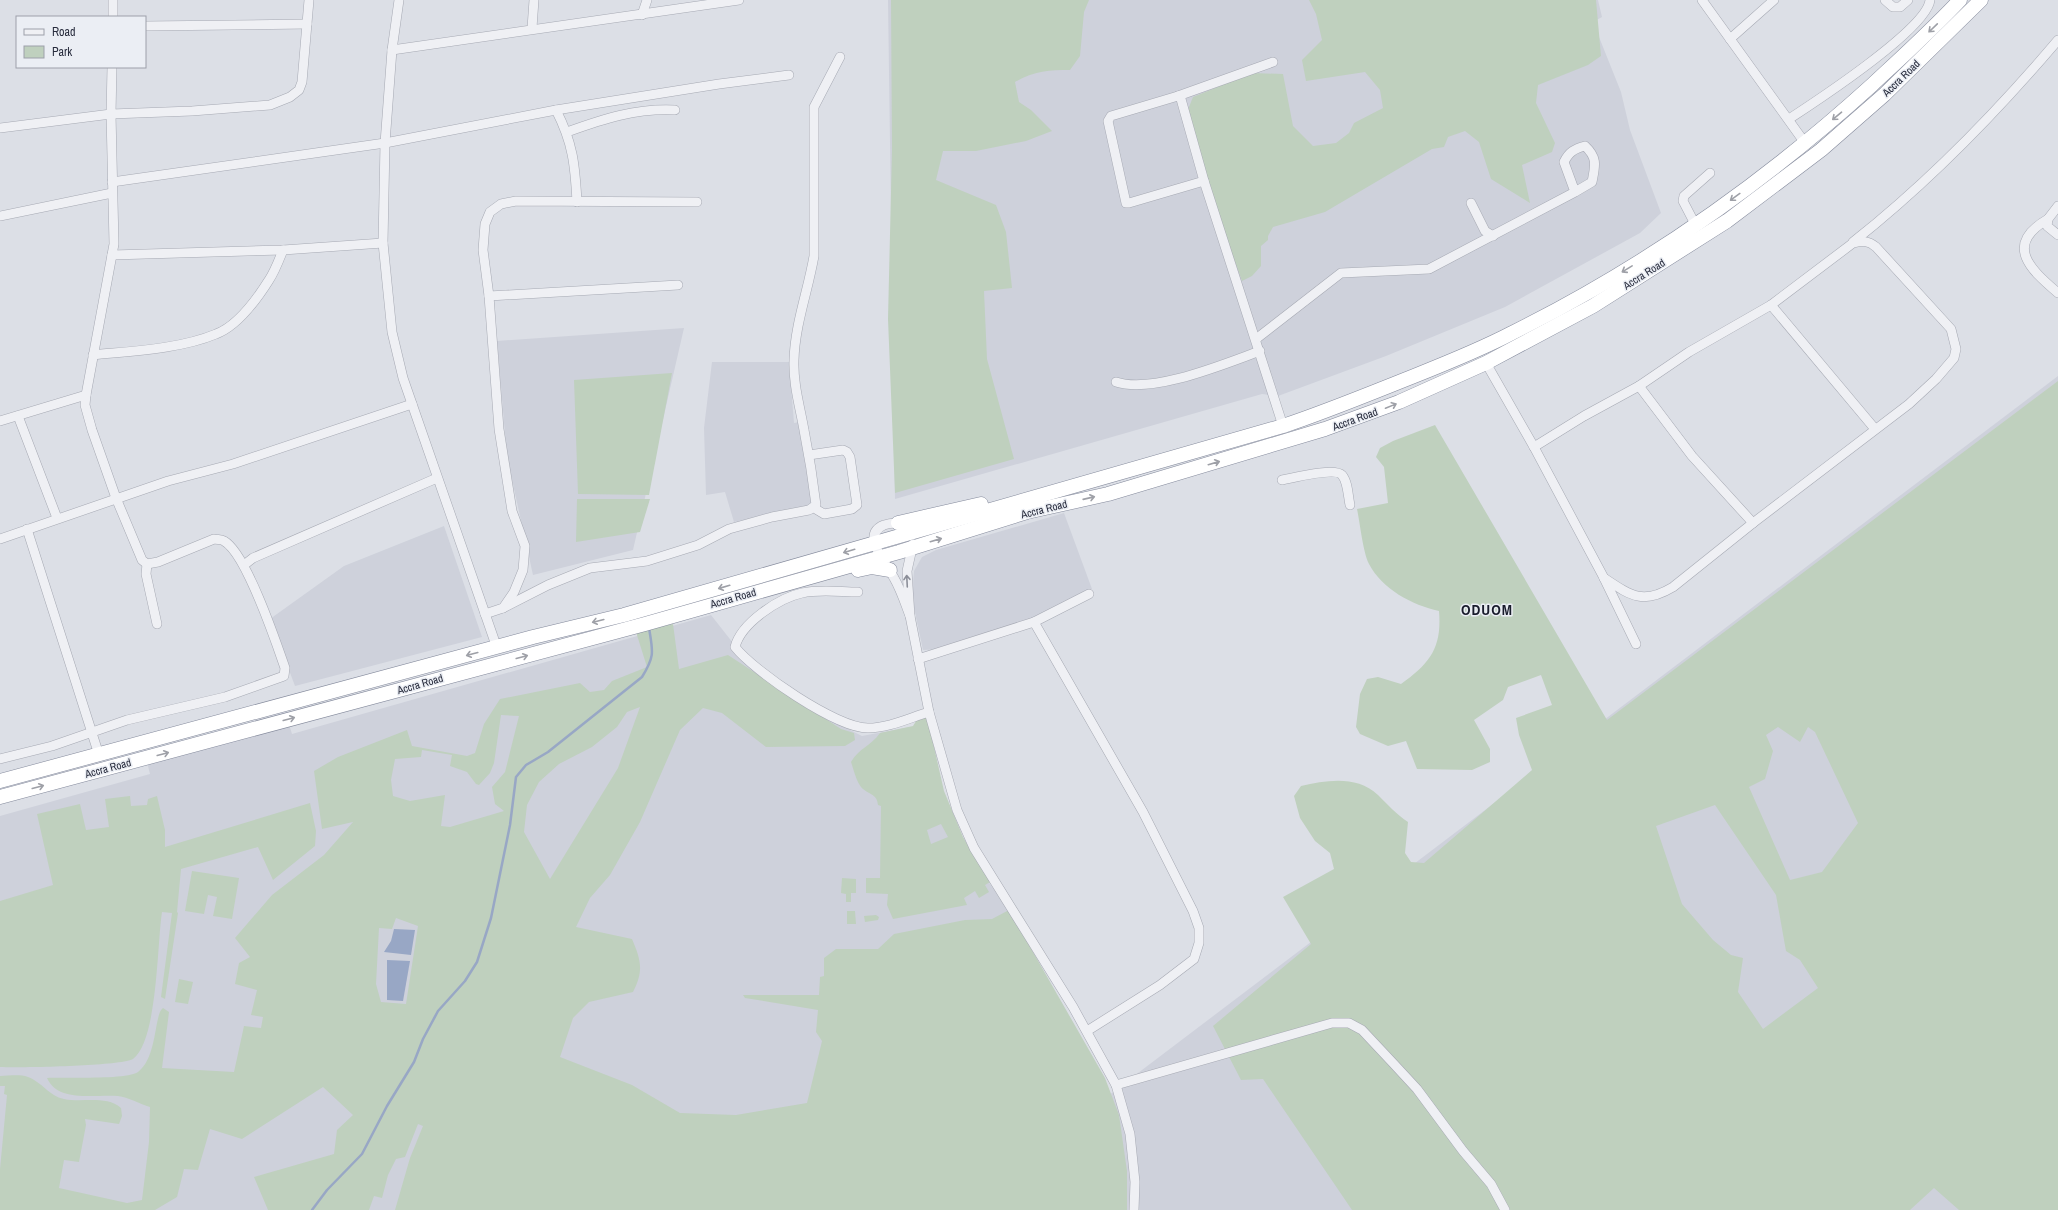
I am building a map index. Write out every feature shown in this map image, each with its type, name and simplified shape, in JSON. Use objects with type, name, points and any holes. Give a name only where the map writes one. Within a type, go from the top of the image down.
[{"type":"highway","name":"Accra Road","points":[[0,781],[632,613],[1283,426],[1327,411],[1419,375],[1511,334],[1621,273],[1696,226],[1806,143],[1899,60],[1960,0]]},
{"type":"highway","name":"Accra Road","points":[[0,797],[645,624],[913,548],[1028,512],[1108,494],[1325,430],[1399,402],[1486,363],[1593,306],[1727,221],[1821,150],[1885,94],[1981,0]]},
{"type":"highway","points":[[898,523],[974,505],[1029,498]]},
{"type":"highway","points":[[790,582],[807,583],[872,567],[890,570]]},
{"type":"street","points":[[113,0],[113,16]]},
{"type":"street","points":[[0,128],[111,114],[192,111],[270,105],[290,97],[298,90],[302,82],[309,0]]},
{"type":"street","points":[[399,0],[392,50],[386,143],[383,243],[392,332],[403,378],[497,648]]},
{"type":"street","points":[[532,28],[534,0]]},
{"type":"street","points":[[642,15],[647,0]]},
{"type":"street","points":[[392,50],[532,28],[642,15],[739,0]]},
{"type":"street","points":[[1702,0],[1806,143]]},
{"type":"street","points":[[1730,38],[1774,0]]},
{"type":"street","points":[[1885,0],[1893,7],[1900,7],[1908,0]]},
{"type":"street","points":[[1789,119],[1874,60],[1925,12],[1930,0]]},
{"type":"street","points":[[146,26],[307,24]]},
{"type":"street","points":[[1534,447],[1584,416],[1639,386],[1689,352],[1771,306],[1852,243],[1900,203],[1961,146],[2021,83],[2058,40]]},
{"type":"street","points":[[814,508],[816,505],[809,455],[796,389],[794,362],[795,342],[814,256],[814,107],[840,57]]},
{"type":"street","points":[[1204,181],[1129,203],[1124,199],[1108,121],[1111,116],[1178,96],[1273,62]]},
{"type":"street","points":[[0,759],[91,733],[127,720],[225,697],[284,676],[285,668],[268,621],[244,565],[226,543],[220,540],[214,540],[158,562],[147,564],[142,560],[116,498],[87,416],[86,395],[114,244],[111,114],[112,68]]},
{"type":"street","points":[[112,182],[386,143],[556,110],[719,84],[789,75]]},
{"type":"street","points":[[1178,96],[1181,99],[1204,181],[1283,426]]},
{"type":"street","points":[[567,132],[610,116],[661,109],[675,110]]},
{"type":"street","points":[[556,110],[567,132],[575,164],[577,202]]},
{"type":"street","points":[[1256,339],[1341,273],[1429,269],[1575,192],[1592,182],[1595,166],[1592,153],[1585,146],[1576,148],[1569,153],[1564,162],[1575,192]]},
{"type":"street","points":[[1696,226],[1683,200],[1684,196],[1710,173]]},
{"type":"street","points":[[0,216],[112,193]]},
{"type":"street","points":[[503,608],[514,592],[523,570],[525,546],[512,511],[499,428],[489,296],[483,250],[485,224],[490,212],[501,204],[516,201],[697,202]]},
{"type":"street","points":[[1471,203],[1485,231],[1493,236]]},
{"type":"street","points":[[2058,206],[2048,219],[2031,232],[2025,246],[2025,257],[2034,272],[2058,293]]},
{"type":"street","points":[[2048,219],[2047,226],[2058,235]]},
{"type":"street","points":[[1604,578],[1627,593],[1635,596],[1647,597],[1661,594],[1673,587],[1753,523],[1909,404],[1936,379],[1954,358],[1956,349],[1951,329],[1881,252],[1870,242],[1862,241],[1852,243]]},
{"type":"street","points":[[112,255],[283,250],[383,243]]},
{"type":"street","points":[[93,355],[163,348],[217,334],[236,320],[258,296],[270,279],[283,250]]},
{"type":"street","points":[[489,296],[678,285]]},
{"type":"street","points":[[1771,306],[1875,429]]},
{"type":"street","points":[[1116,382],[1127,385],[1138,385],[1173,380],[1260,351]]},
{"type":"street","points":[[1486,363],[1534,447],[1604,578],[1636,644]]},
{"type":"street","points":[[1639,386],[1692,456],[1753,523]]},
{"type":"street","points":[[0,421],[86,395]]},
{"type":"street","points":[[0,539],[116,498],[168,481],[233,464],[412,404]]},
{"type":"street","points":[[18,416],[57,518]]},
{"type":"street","points":[[485,614],[503,608],[548,585],[590,568],[647,561],[698,545],[729,529],[814,508],[824,514],[852,509],[857,505],[850,456],[847,452],[843,450],[809,455]]},
{"type":"street","points":[[1282,480],[1328,472],[1338,472],[1343,476],[1350,505]]},
{"type":"street","points":[[244,565],[253,558],[437,478]]},
{"type":"street","points":[[910,616],[890,570],[874,543],[876,532],[880,527],[889,523],[898,523],[904,526],[910,533],[913,548],[907,570],[910,616],[929,712],[957,810],[974,848],[1031,936],[1087,1031],[1116,1085],[1130,1134],[1135,1182],[1134,1210]]},
{"type":"street","points":[[27,529],[99,755]]},
{"type":"street","points":[[147,564],[146,574],[157,624]]},
{"type":"street","points":[[858,592],[803,592],[785,599],[750,622],[737,638],[735,647],[753,664],[806,702],[855,727],[868,728],[887,726],[929,712]]},
{"type":"street","points":[[918,659],[1034,622],[1089,594]]},
{"type":"street","points":[[1034,622],[1143,812],[1193,911],[1199,928],[1199,943],[1194,959],[1160,985],[1087,1031]]},
{"type":"street","points":[[1116,1085],[1332,1023],[1349,1023],[1362,1030],[1416,1089],[1463,1151],[1491,1184],[1505,1210]]},
{"type":"shaded area","points":[[888,0],[1598,0],[1602,17],[1593,22],[1621,92],[1630,130],[1661,213],[1640,233],[1505,307],[1386,356],[1278,396],[1262,394],[895,499]]},
{"type":"shaded area","points":[[684,328],[633,550],[533,575],[507,457],[497,341]]},
{"type":"shaded area","points":[[712,362],[789,362],[794,423],[800,422],[814,505],[734,522],[725,492],[706,495],[704,428]]},
{"type":"shaded area","points":[[2058,376],[2058,1210],[0,1210],[0,816],[150,774],[147,762],[288,721],[292,734],[711,615],[755,671],[824,717],[862,736],[910,727],[965,848],[1015,920],[1109,1095]]},
{"type":"shaded area","points":[[1064,513],[1092,589],[1038,617],[943,649],[923,650],[912,598],[914,571],[922,557],[936,550]]},
{"type":"shaded area","points":[[444,526],[482,637],[295,686],[270,619],[344,566]]},
{"type":"green space","points":[[891,0],[1089,0],[1084,12],[1080,56],[1070,70],[1035,73],[1015,82],[1019,102],[1031,110],[1052,131],[1026,141],[976,151],[943,151],[936,180],[996,205],[1006,232],[1012,288],[984,291],[987,359],[1014,459],[895,493],[888,319],[892,150]]},
{"type":"green space","points":[[1309,0],[1596,0],[1601,56],[1588,65],[1538,85],[1536,103],[1555,143],[1552,152],[1522,165],[1530,203],[1491,179],[1479,142],[1465,131],[1448,137],[1444,147],[1432,149],[1325,212],[1273,227],[1268,236],[1268,240],[1261,246],[1261,266],[1252,276],[1242,281],[1221,224],[1187,112],[1193,97],[1252,73],[1283,74],[1293,126],[1313,146],[1336,143],[1349,133],[1354,123],[1383,108],[1380,90],[1365,72],[1306,81],[1302,60],[1322,40],[1316,14]]},
{"type":"green space","points":[[672,373],[649,495],[578,494],[574,380]]},
{"type":"green space","points":[[2058,381],[2058,1210],[1959,1210],[1934,1188],[1910,1210],[1352,1210],[1263,1079],[1241,1080],[1213,1026],[1311,944],[1283,897],[1334,869],[1330,853],[1315,841],[1300,818],[1294,796],[1301,786],[1321,782],[1341,781],[1361,784],[1378,795],[1396,813],[1408,822],[1405,853],[1411,862],[1424,863],[1532,770],[1519,735],[1516,718],[1552,705],[1541,675],[1508,687],[1503,700],[1474,720],[1490,749],[1490,762],[1472,770],[1417,769],[1406,741],[1388,746],[1360,734],[1356,727],[1360,694],[1367,679],[1378,677],[1401,684],[1420,669],[1432,654],[1436,645],[1439,624],[1439,611],[1418,605],[1399,595],[1382,581],[1375,573],[1367,559],[1357,509],[1388,503],[1384,467],[1376,457],[1380,448],[1393,441],[1435,425],[1607,720]],"holes":[[[1778,727],[1800,742],[1808,727],[1815,732],[1858,823],[1822,872],[1790,880],[1749,787],[1765,779],[1773,751],[1766,735]],[[1715,805],[1776,895],[1786,951],[1800,960],[1818,988],[1763,1029],[1738,992],[1743,958],[1731,955],[1713,940],[1682,904],[1656,826]]]},
{"type":"green space","points":[[577,499],[650,499],[640,532],[576,542]]},
{"type":"green space","points":[[673,624],[679,669],[728,655],[841,729],[854,733],[855,740],[845,746],[766,747],[722,713],[703,708],[680,730],[640,822],[610,875],[590,898],[576,927],[632,939],[638,953],[640,966],[639,978],[633,992],[589,1002],[573,1018],[560,1057],[632,1085],[680,1113],[736,1115],[807,1103],[822,1041],[816,1032],[818,1010],[745,998],[743,995],[819,995],[820,977],[824,976],[824,958],[836,949],[878,949],[894,934],[965,920],[992,919],[1009,910],[1105,1078],[1119,1115],[1127,1171],[1127,1210],[395,1210],[410,1158],[423,1126],[418,1124],[405,1157],[396,1159],[388,1175],[382,1198],[374,1196],[369,1210],[268,1210],[254,1177],[334,1154],[337,1130],[353,1115],[323,1087],[242,1139],[210,1129],[198,1170],[184,1169],[177,1197],[155,1210],[0,1210],[0,1169],[7,1095],[4,1094],[5,1086],[0,1086],[0,1076],[25,1076],[33,1079],[54,1095],[64,1099],[101,1100],[115,1104],[121,1108],[122,1116],[119,1124],[85,1119],[86,1125],[79,1162],[64,1160],[59,1188],[127,1203],[142,1200],[149,1142],[150,1107],[118,1096],[78,1096],[68,1094],[52,1086],[47,1078],[109,1077],[131,1075],[138,1072],[149,1056],[158,1018],[163,1008],[169,1012],[162,1068],[234,1072],[244,1026],[261,1028],[263,1017],[251,1015],[257,990],[235,984],[239,963],[250,957],[235,938],[272,895],[324,855],[353,822],[322,829],[314,771],[338,757],[407,730],[412,746],[467,756],[475,753],[484,724],[500,699],[580,683],[590,692],[604,690],[612,681],[647,667],[636,632]],"holes":[[[640,707],[618,768],[550,879],[524,832],[527,805],[539,782],[559,764],[592,747],[617,727],[627,712]],[[501,715],[519,716],[505,772],[492,787],[495,804],[504,811],[450,827],[441,826],[445,795],[410,801],[393,796],[391,780],[395,759],[421,757],[422,750],[452,755],[450,766],[467,772],[476,784],[479,785],[490,773],[494,763]],[[396,918],[418,926],[406,1004],[381,1002],[376,984],[379,928],[392,929]]]},
{"type":"green space","points":[[927,716],[944,791],[963,837],[990,882],[985,885],[989,892],[979,898],[975,891],[964,898],[967,905],[893,919],[887,905],[888,894],[866,893],[866,878],[880,878],[881,806],[878,805],[874,796],[861,787],[856,778],[851,762],[858,753],[873,741],[880,733],[913,726],[918,718]],"holes":[[[941,824],[948,837],[931,844],[927,830]]]},
{"type":"green space","points":[[130,796],[131,806],[147,805],[148,799],[157,796],[165,830],[165,847],[310,803],[316,831],[315,846],[273,880],[258,847],[181,869],[178,913],[165,999],[161,997],[172,913],[162,912],[152,1012],[141,1048],[133,1059],[91,1065],[0,1067],[0,901],[53,885],[37,814],[80,804],[86,830],[109,827],[105,799]]},
{"type":"green space","points":[[192,871],[239,878],[232,919],[213,916],[217,897],[208,895],[204,914],[185,911]]},
{"type":"green space","points":[[842,878],[856,879],[856,893],[851,893],[851,902],[846,902],[846,894],[841,893]]},
{"type":"green space","points":[[847,911],[855,911],[856,924],[847,924]]},
{"type":"green space","points":[[876,915],[879,917],[878,920],[865,922],[864,916]]},
{"type":"green space","points":[[179,979],[193,982],[188,1004],[175,1002]]},
{"type":"water","points":[[394,929],[415,930],[411,955],[384,952],[391,941]]},
{"type":"water","points":[[387,960],[410,961],[403,1001],[387,1000]]},
{"type":"waterway","points":[[312,1210],[327,1190],[362,1154],[387,1106],[414,1062],[423,1039],[438,1011],[465,981],[477,962],[491,918],[510,825],[516,777],[526,765],[548,752],[642,677],[649,664],[652,654],[649,628]]},
{"type":"district","name":"ODUOM","points":[[1487,609]]}]
